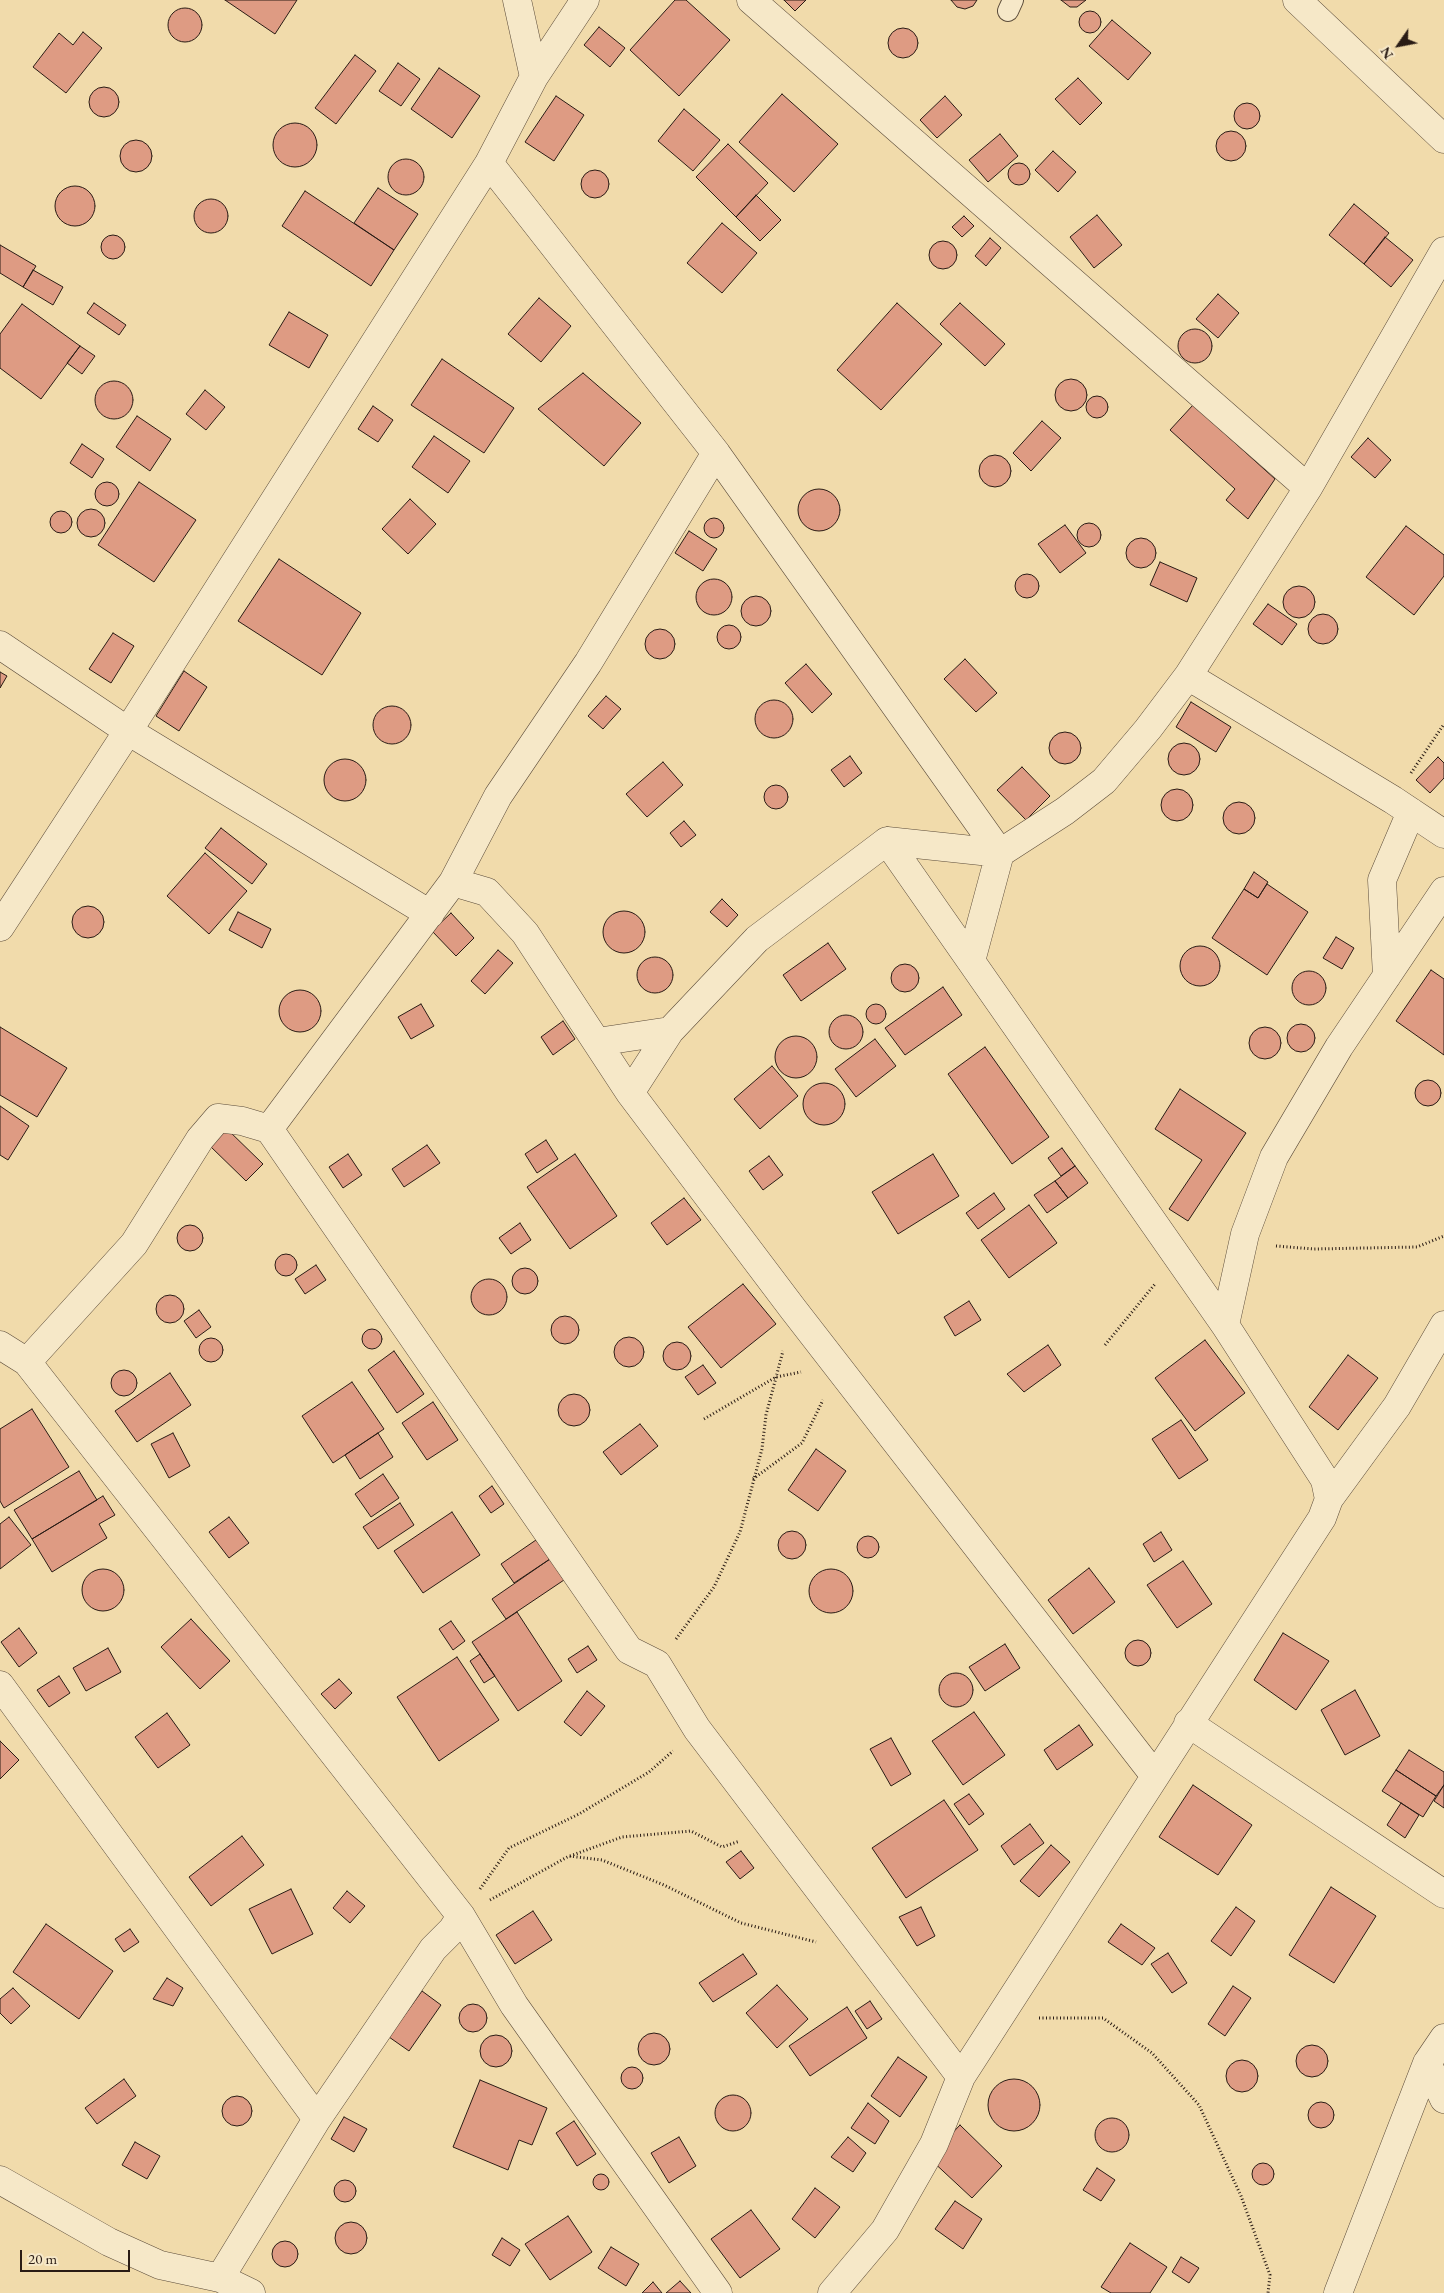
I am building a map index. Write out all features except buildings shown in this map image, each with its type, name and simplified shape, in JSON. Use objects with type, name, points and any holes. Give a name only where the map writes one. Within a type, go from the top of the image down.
[{"type":"street","points":[[517,0],[534,77]]},
{"type":"street","points":[[0,927],[128,730],[489,163],[534,77],[585,0]]},
{"type":"street","points":[[751,0],[1308,488]]},
{"type":"street","points":[[1297,0],[1444,139]]},
{"type":"street","points":[[489,163],[716,452],[1000,853]]},
{"type":"street","points":[[630,1094],[670,1031],[757,939],[887,840],[1000,853],[1065,811],[1104,781],[1148,729],[1188,676],[1308,488],[1444,250]]},
{"type":"street","points":[[269,1129],[453,882],[498,796],[588,663],[716,452]]},
{"type":"street","points":[[0,645],[128,730],[430,914]]},
{"type":"street","points":[[1188,676],[1402,806],[1444,834]]},
{"type":"street","points":[[1387,976],[1382,880],[1402,806]]},
{"type":"street","points":[[887,840],[1225,1325],[1326,1480],[1329,1499]]},
{"type":"street","points":[[971,960],[1000,853]]},
{"type":"street","points":[[453,882],[487,892],[525,932],[630,1094],[793,1309],[1154,1776]]},
{"type":"street","points":[[1225,1325],[1243,1244],[1274,1157],[1339,1047],[1444,891]]},
{"type":"street","points":[[597,1042],[670,1031]]},
{"type":"street","points":[[27,1362],[134,1244],[200,1140],[218,1118],[242,1121],[269,1129],[629,1650],[657,1664],[697,1729],[961,2077]]},
{"type":"street","points":[[832,2293],[885,2230],[934,2144],[961,2077],[1322,1518],[1329,1499],[1397,1406],[1444,1325]]},
{"type":"street","points":[[0,1345],[27,1362],[461,1916],[514,2005],[718,2293]]},
{"type":"street","points":[[0,1685],[317,2119]]},
{"type":"street","points":[[1188,1723],[1444,1894]]},
{"type":"street","points":[[220,2278],[317,2119],[434,1950],[452,1930],[461,1916]]},
{"type":"street","points":[[1338,2293],[1427,2063],[1444,2038]]},
{"type":"street","points":[[1427,2063],[1444,2099]]},
{"type":"street","points":[[0,2180],[109,2242],[160,2265],[220,2278],[251,2293]]},
{"type":"path","points":[[1402,806],[1444,724]]},
{"type":"path","points":[[1243,1244],[1314,1249],[1417,1247],[1444,1236]]},
{"type":"path","points":[[1105,1345],[1178,1257]]},
{"type":"path","points":[[657,1664],[714,1587],[740,1532],[762,1449],[766,1415],[793,1309]]},
{"type":"path","points":[[753,1479],[802,1443],[837,1365]]},
{"type":"path","points":[[704,1420],[776,1377],[837,1365]]},
{"type":"path","points":[[461,1916],[509,1848],[579,1814],[650,1772]]},
{"type":"path","points":[[461,1916],[569,1856],[622,1837],[691,1831],[722,1847],[772,1829]]},
{"type":"path","points":[[569,1856],[602,1860],[664,1885],[741,1923],[867,1953]]},
{"type":"path","points":[[1030,2018],[1104,2018],[1152,2053],[1199,2105],[1241,2196],[1270,2275],[1268,2293]]}]
